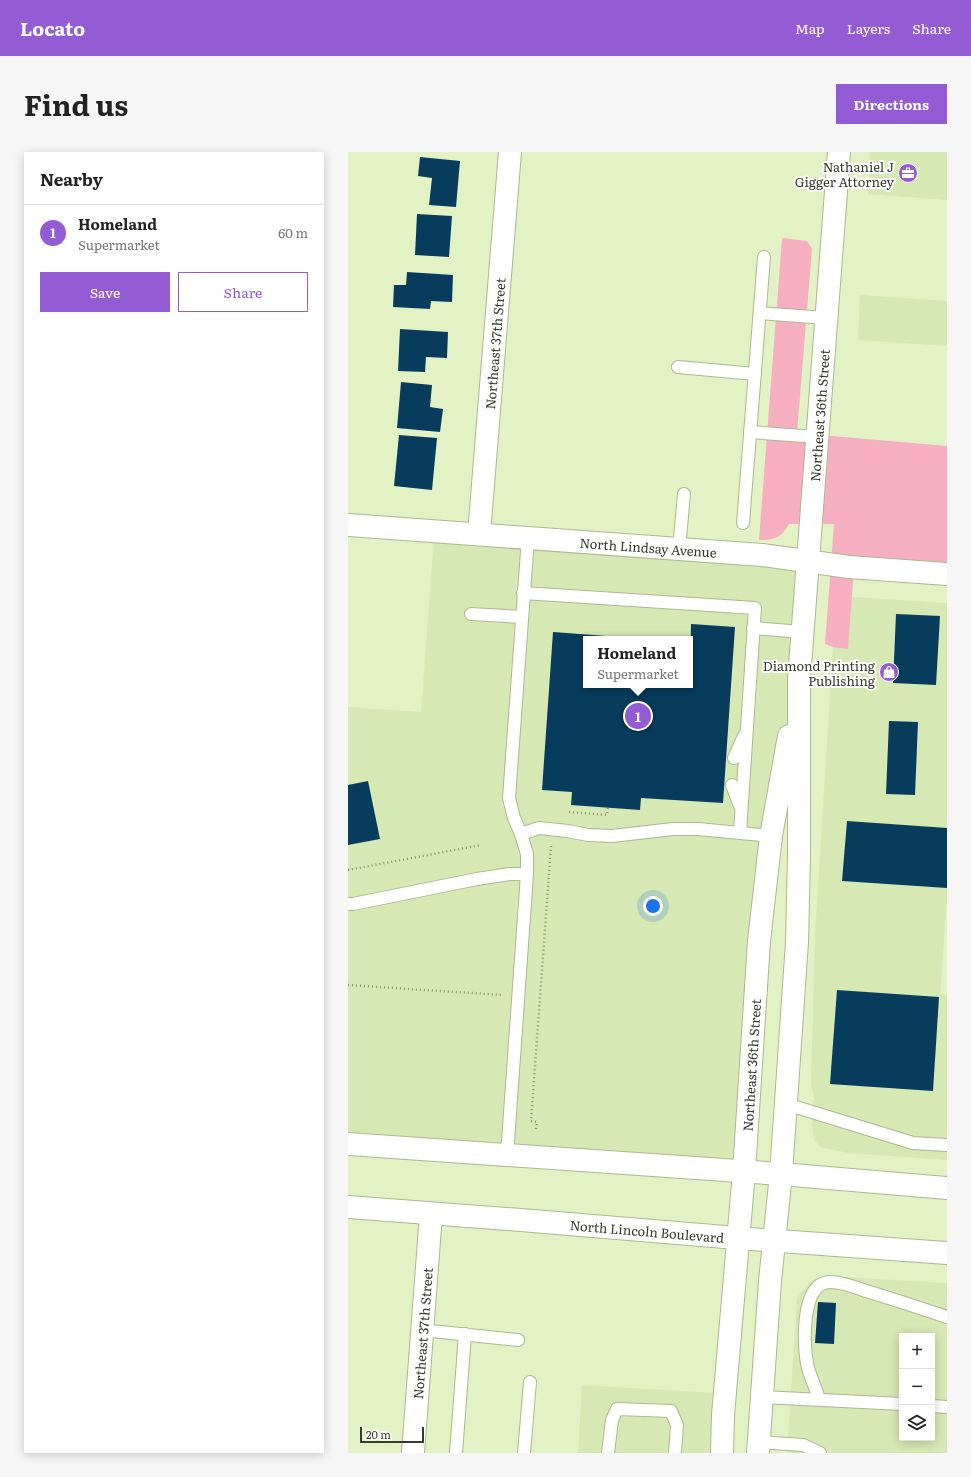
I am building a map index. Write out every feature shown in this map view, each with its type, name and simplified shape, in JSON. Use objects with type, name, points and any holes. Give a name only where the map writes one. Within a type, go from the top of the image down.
[{"type":"main road","name":"Northeast 37th Street","points":[[479,534],[510,152]]},
{"type":"main road","name":"Northeast 36th Street","points":[[758,1448],[774,1240],[781,1174],[797,942],[799,855],[799,679],[839,152]]},
{"type":"main road","name":"North Lindsay Avenue","points":[[348,525],[762,555],[849,567],[947,574]]},
{"type":"main road","name":"Northeast 36th Street","points":[[722,1453],[723,1415],[744,1172],[759,941],[771,836],[799,679]]},
{"type":"main road","points":[[348,1144],[781,1174],[947,1188]]},
{"type":"main road","name":"North Lincoln Boulevard","points":[[348,1207],[947,1253]]},
{"type":"main road","name":"Northeast 37th Street","points":[[413,1453],[431,1214]]},
{"type":"lane","points":[[743,523],[764,257]]},
{"type":"lane","points":[[760,313],[826,318]]},
{"type":"lane","points":[[678,367],[755,374]]},
{"type":"lane","points":[[750,432],[817,437]]},
{"type":"lane","points":[[679,549],[684,494]]},
{"type":"lane","points":[[507,1155],[527,874],[527,854],[514,818],[509,798],[528,538]]},
{"type":"lane","points":[[523,593],[755,608],[740,832]]},
{"type":"lane","points":[[471,614],[522,617]]},
{"type":"lane","points":[[753,628],[803,632]]},
{"type":"lane","points":[[734,758],[747,730]]},
{"type":"lane","points":[[732,785],[742,811]]},
{"type":"lane","points":[[521,834],[538,828],[568,830],[588,835],[612,836],[673,829],[698,829],[771,836]]},
{"type":"lane","points":[[348,904],[477,879],[510,874],[527,874]]},
{"type":"lane","points":[[786,1104],[913,1142],[947,1145]]},
{"type":"lane","points":[[819,1399],[808,1366],[805,1336],[808,1304],[813,1291],[821,1285],[829,1282],[850,1286],[947,1317]]},
{"type":"lane","points":[[422,1330],[518,1340]]},
{"type":"lane","points":[[456,1453],[465,1334]]},
{"type":"lane","points":[[524,1453],[530,1382]]},
{"type":"lane","points":[[762,1396],[899,1404]]},
{"type":"lane","points":[[935,1406],[947,1407]]},
{"type":"lane","points":[[608,1453],[612,1420],[617,1409],[671,1411],[677,1425],[675,1453]]},
{"type":"lane","points":[[758,1448],[802,1446],[820,1453]]},
{"type":"path","points":[[536,1129],[537,1122],[531,1121],[555,812],[607,815],[608,808]]},
{"type":"path","points":[[348,870],[481,844]]},
{"type":"path","points":[[348,985],[541,998]]},
{"type":"shaded area","name":"Nathaniel J Gigger Attorney","points":[[870,152],[947,152],[947,200],[868,194]]},
{"type":"shaded area","points":[[782,238],[807,241],[812,249],[797,433],[947,446],[947,563],[855,556],[848,649],[833,647],[825,644],[834,524],[789,524],[777,537],[773,539],[759,540]]},
{"type":"shaded area","points":[[860,295],[947,301],[947,346],[858,340]]},
{"type":"shaded area","points":[[434,539],[801,569],[753,1163],[348,1132],[348,707],[421,712]]},
{"type":"shaded area","points":[[852,597],[947,603],[947,898],[940,994],[947,995],[947,1160],[848,1153],[821,1147],[814,1140],[812,1124],[814,1099],[811,1084],[815,935],[833,647],[848,648]]},
{"type":"shaded area","points":[[827,1276],[947,1283],[947,1453],[787,1453],[797,1298],[812,1280]]},
{"type":"shaded area","points":[[582,1385],[716,1393],[715,1453],[578,1453]]},
{"type":"building","points":[[420,157],[460,161],[456,207],[429,205],[432,178],[418,176]]},
{"type":"building","points":[[417,214],[452,216],[449,257],[415,255]]},
{"type":"building","points":[[407,272],[453,275],[452,302],[431,301],[430,309],[393,307],[394,285],[406,285]]},
{"type":"building","points":[[400,329],[448,332],[447,358],[426,357],[425,372],[398,371]]},
{"type":"building","points":[[401,382],[432,385],[430,407],[443,409],[440,432],[397,428]]},
{"type":"building","points":[[399,435],[437,438],[432,490],[394,486]]},
{"type":"building","points":[[896,614],[940,616],[936,685],[893,683]]},
{"type":"building","points":[[691,624],[735,627],[723,803],[641,798],[640,810],[571,805],[572,792],[542,790],[553,632],[606,636],[583,636],[583,688],[693,688],[693,636],[691,636]]},
{"type":"building","points":[[889,721],[918,722],[915,795],[886,794]]},
{"type":"building","points":[[368,781],[380,839],[348,845],[348,785]]},
{"type":"building","points":[[847,821],[947,828],[947,888],[842,881]]},
{"type":"building","points":[[837,990],[939,997],[933,1091],[830,1084]]},
{"type":"building","points":[[818,1302],[836,1303],[834,1344],[815,1343]]},
{"type":"place","name":"Nathaniel J Gigger Attorney","points":[[908,173]]},
{"type":"place","name":"Diamond Printing Publishing","points":[[889,672]]},
{"type":"place","name":"Homeland","points":[[638,716]]}]
